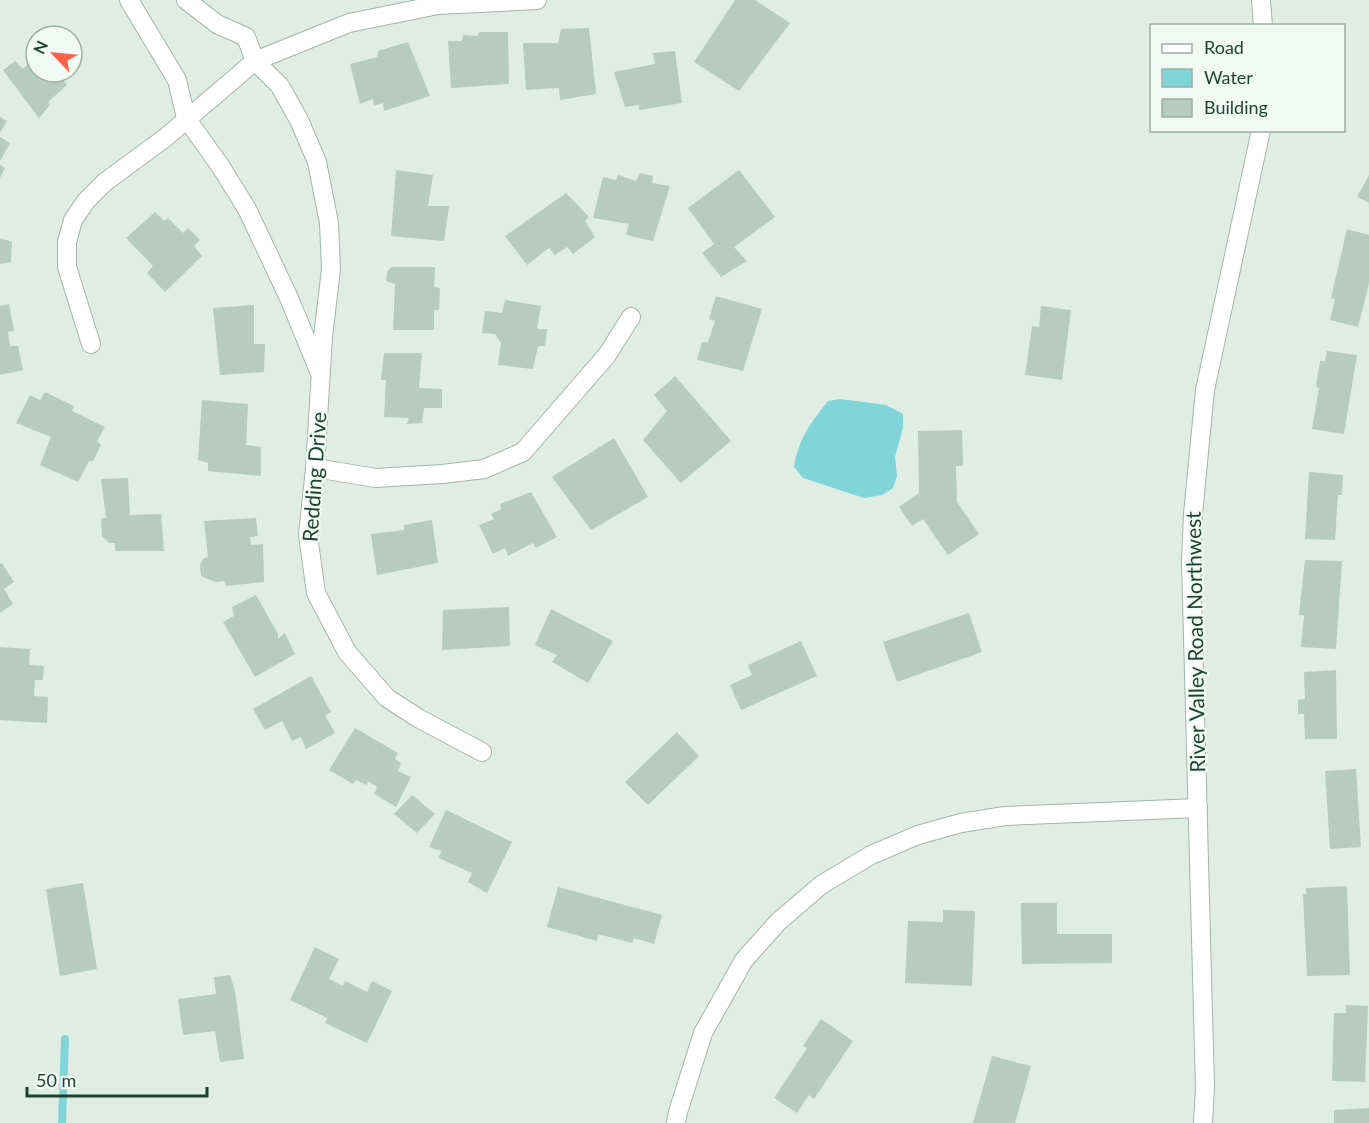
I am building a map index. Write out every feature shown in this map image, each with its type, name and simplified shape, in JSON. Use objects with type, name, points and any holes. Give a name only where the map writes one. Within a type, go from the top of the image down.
[{"type":"street","name":"Redding Drive","points":[[129,0],[177,80],[186,118],[247,209],[277,270],[321,376]]},
{"type":"street","name":"Redding Drive","points":[[186,0],[217,24],[246,38],[255,61],[280,86],[299,120],[317,162],[329,223],[331,269],[308,535],[316,594],[346,652],[387,698],[482,753]]},
{"type":"street","points":[[91,344],[67,267],[67,242],[72,220],[86,201],[105,182],[165,138],[255,61],[349,24],[438,5],[537,0]]},
{"type":"street","points":[[1261,0],[1263,24]]},
{"type":"street","name":"River Valley Road Northwest","points":[[1203,1123],[1205,1088],[1191,561],[1193,514],[1205,390],[1261,132]]},
{"type":"street","points":[[315,468],[376,478],[442,474],[484,470],[523,452],[607,356],[631,317]]},
{"type":"street","points":[[676,1123],[703,1033],[744,960],[777,922],[821,885],[837,875],[880,851],[918,835],[961,823],[1005,816],[1198,808]]},
{"type":"water","points":[[840,399],[886,405],[903,414],[903,428],[895,457],[897,476],[893,488],[882,495],[864,498],[803,478],[794,467],[802,440],[811,424],[828,401]]},
{"type":"building","points":[[735,0],[755,0],[790,23],[739,91],[694,62]]},
{"type":"building","points":[[589,28],[596,94],[560,100],[559,88],[526,90],[523,43],[558,43],[561,29]]},
{"type":"building","points":[[479,32],[508,32],[509,84],[451,88],[448,41],[462,41],[463,35],[478,36]]},
{"type":"building","points":[[408,42],[430,96],[384,111],[383,103],[374,106],[373,99],[360,104],[350,64],[377,57],[378,51]]},
{"type":"building","points":[[675,51],[682,103],[639,110],[639,105],[625,107],[614,72],[655,64],[653,53]]},
{"type":"building","points":[[15,61],[23,69],[24,84],[67,85],[48,102],[50,105],[39,118],[3,70]]},
{"type":"building","points":[[0,117],[7,121],[0,133]]},
{"type":"building","points":[[0,137],[10,143],[0,161]]},
{"type":"building","points":[[0,165],[5,168],[0,178]]},
{"type":"building","points":[[396,170],[433,175],[428,206],[449,206],[444,241],[391,236]]},
{"type":"building","points":[[739,170],[775,217],[734,247],[747,261],[721,277],[702,253],[714,244],[688,208]]},
{"type":"building","points":[[640,173],[653,176],[652,183],[670,186],[653,241],[626,235],[629,224],[593,218],[603,177],[616,180],[618,175],[636,181]]},
{"type":"building","points":[[1369,175],[1369,203],[1357,197]]},
{"type":"building","points":[[566,193],[589,217],[585,221],[595,237],[573,254],[567,247],[555,255],[549,248],[527,265],[505,236]]},
{"type":"building","points":[[155,212],[164,221],[168,218],[183,233],[188,228],[200,240],[194,246],[202,256],[165,292],[147,273],[153,266],[126,238]]},
{"type":"building","points":[[1347,229],[1369,235],[1369,283],[1358,327],[1330,320],[1335,299],[1331,298]]},
{"type":"building","points":[[0,238],[12,242],[11,262],[0,264]]},
{"type":"building","points":[[391,267],[435,267],[434,287],[440,288],[439,310],[434,310],[434,330],[393,330],[395,284],[386,281],[387,272]]},
{"type":"building","points":[[716,296],[762,309],[743,371],[697,360],[702,342],[708,342],[715,321],[709,319]]},
{"type":"building","points":[[505,300],[541,306],[537,329],[547,329],[545,346],[538,346],[533,369],[498,365],[501,343],[495,334],[482,333],[485,311],[502,313]]},
{"type":"building","points":[[9,304],[14,331],[8,332],[10,346],[18,346],[23,370],[0,375],[0,306]]},
{"type":"building","points":[[254,305],[254,344],[265,344],[264,372],[220,375],[213,308]]},
{"type":"building","points":[[1041,306],[1071,310],[1062,380],[1025,375],[1032,326],[1039,327]]},
{"type":"building","points":[[1327,351],[1357,355],[1344,434],[1312,429],[1319,388],[1316,387],[1320,361],[1325,361]]},
{"type":"building","points":[[384,353],[422,353],[419,388],[442,389],[442,408],[424,408],[422,423],[407,424],[409,418],[384,417],[386,380],[381,380]]},
{"type":"building","points":[[675,376],[731,441],[681,483],[643,440],[667,411],[654,395]]},
{"type":"building","points":[[45,392],[74,406],[72,411],[105,427],[97,441],[101,445],[78,482],[40,465],[51,437],[16,423],[30,395],[40,400]]},
{"type":"building","points":[[202,400],[248,404],[246,445],[261,447],[261,476],[208,471],[208,463],[198,460]]},
{"type":"building","points":[[962,430],[963,466],[956,466],[957,502],[979,534],[948,555],[923,519],[912,526],[899,507],[919,493],[918,431]]},
{"type":"building","points":[[614,438],[648,497],[591,530],[552,477]]},
{"type":"building","points":[[1309,472],[1343,475],[1342,495],[1338,495],[1335,540],[1305,539]]},
{"type":"building","points":[[128,478],[130,515],[161,514],[164,551],[115,551],[115,543],[109,543],[102,536],[101,518],[106,518],[101,479]]},
{"type":"building","points":[[531,492],[557,537],[536,548],[533,543],[508,556],[505,548],[493,554],[479,525],[494,519],[491,514],[501,509],[500,504]]},
{"type":"building","points":[[256,518],[258,536],[250,537],[251,545],[263,544],[264,582],[226,586],[225,581],[215,582],[201,576],[200,565],[203,559],[208,557],[204,521]]},
{"type":"building","points":[[432,520],[438,563],[377,575],[371,534],[404,530],[404,525]]},
{"type":"building","points":[[1305,560],[1342,561],[1336,649],[1301,647],[1304,615],[1299,615]]},
{"type":"building","points":[[2,563],[14,582],[4,589],[13,604],[0,613],[0,564]]},
{"type":"building","points":[[256,595],[278,634],[278,639],[285,633],[295,654],[255,677],[223,622],[234,616],[232,607]]},
{"type":"building","points":[[509,607],[510,646],[442,650],[443,610]]},
{"type":"building","points":[[551,609],[613,641],[588,683],[552,662],[557,655],[535,645]]},
{"type":"building","points":[[969,613],[982,652],[897,682],[883,642]]},
{"type":"building","points":[[801,641],[817,676],[741,710],[730,685],[752,675],[748,665]]},
{"type":"building","points":[[0,647],[30,649],[29,665],[44,666],[43,680],[35,680],[34,696],[48,697],[47,723],[0,720]]},
{"type":"building","points":[[1336,670],[1337,739],[1305,739],[1304,714],[1298,714],[1298,700],[1305,699],[1304,672]]},
{"type":"building","points":[[311,676],[331,712],[325,715],[335,733],[306,749],[301,737],[292,741],[282,721],[265,730],[253,709]]},
{"type":"building","points":[[355,728],[398,753],[395,759],[401,763],[398,771],[411,777],[396,807],[374,794],[377,787],[368,781],[366,785],[356,780],[353,784],[329,770]]},
{"type":"building","points":[[677,732],[699,756],[648,805],[625,782]]},
{"type":"building","points":[[1356,769],[1361,847],[1330,849],[1325,771]]},
{"type":"building","points":[[412,795],[435,814],[417,833],[394,814]]},
{"type":"building","points":[[446,810],[512,842],[487,893],[468,882],[472,873],[438,858],[442,851],[429,847]]},
{"type":"building","points":[[83,883],[97,969],[60,976],[46,889]]},
{"type":"building","points":[[1347,886],[1350,975],[1307,976],[1303,894],[1306,894],[1306,888]]},
{"type":"building","points":[[558,887],[662,915],[654,944],[634,938],[632,943],[598,934],[597,941],[547,927]]},
{"type":"building","points":[[1021,903],[1057,903],[1057,934],[1112,934],[1112,963],[1022,964]]},
{"type":"building","points":[[943,910],[975,911],[972,986],[905,983],[908,921],[943,922]]},
{"type":"building","points":[[315,947],[339,959],[329,979],[343,986],[345,981],[367,992],[372,981],[392,991],[367,1043],[325,1023],[327,1018],[290,1000]]},
{"type":"building","points":[[230,975],[235,991],[244,1059],[220,1062],[215,1031],[183,1035],[178,999],[216,994],[214,977]]},
{"type":"building","points":[[1346,1005],[1368,1006],[1365,1082],[1332,1081],[1334,1013],[1346,1013]]},
{"type":"building","points":[[821,1019],[853,1041],[814,1099],[809,1095],[797,1113],[774,1098],[807,1048],[803,1046]]},
{"type":"building","points":[[992,1056],[1031,1066],[1015,1123],[973,1123]]},
{"type":"building","points":[[1369,1108],[1369,1123],[1334,1123],[1334,1110]]},
{"type":"waterway","points":[[62,1123],[65,1039]]}]
